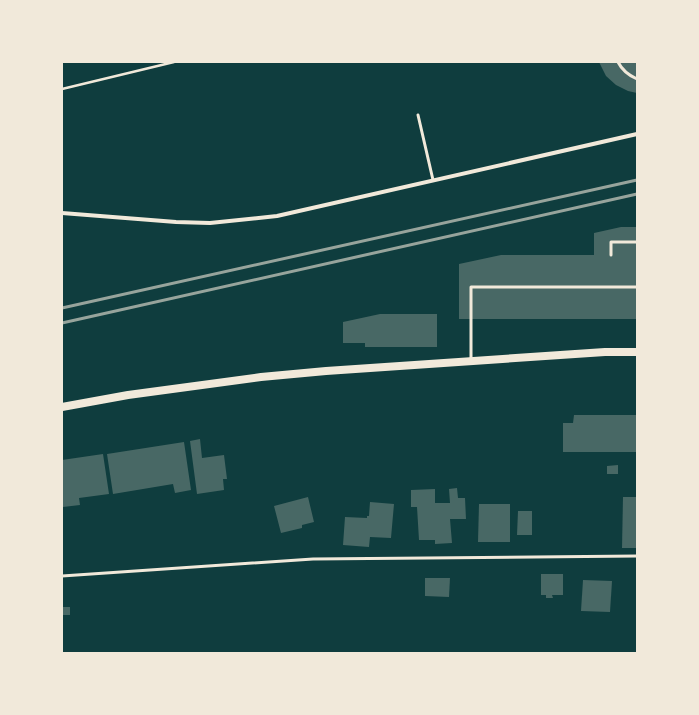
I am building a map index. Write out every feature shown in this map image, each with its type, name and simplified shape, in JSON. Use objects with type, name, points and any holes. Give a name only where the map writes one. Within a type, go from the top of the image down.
[{"type":"main road","points":[[62,407],[261,377],[326,370],[605,352],[637,352]]},
{"type":"street","points":[[62,213],[176,222],[210,223],[277,216],[637,134]]},
{"type":"lane","points":[[618,62],[621,68],[629,75],[637,79]]},
{"type":"lane","points":[[418,115],[433,180]]},
{"type":"lane","points":[[611,255],[611,242],[637,242]]},
{"type":"lane","points":[[471,361],[471,287],[637,287]]},
{"type":"lane","points":[[62,576],[314,559],[637,556]]},
{"type":"path","points":[[62,89],[174,62]]},
{"type":"building","points":[[599,62],[637,62],[637,93],[628,91],[616,85],[606,76]]},
{"type":"building","points":[[621,227],[637,227],[637,319],[459,319],[459,264],[501,255],[594,255],[594,233]]},
{"type":"building","points":[[380,314],[437,314],[437,347],[365,347],[365,343],[343,343],[343,322]]},
{"type":"building","points":[[574,415],[637,415],[637,452],[563,452],[563,423],[573,423]]},
{"type":"building","points":[[200,439],[202,458],[224,455],[227,479],[223,479],[224,490],[197,494],[190,441]]},
{"type":"building","points":[[184,442],[191,490],[175,493],[173,484],[113,494],[107,454]]},
{"type":"building","points":[[103,454],[109,494],[79,498],[80,505],[63,507],[62,460]]},
{"type":"building","points":[[618,465],[618,474],[607,474],[607,466]]},
{"type":"building","points":[[457,488],[458,498],[465,498],[466,519],[450,519],[452,543],[435,544],[435,540],[419,540],[417,507],[411,507],[411,490],[435,489],[435,503],[450,503],[449,489]]},
{"type":"building","points":[[308,497],[314,522],[302,525],[302,528],[281,533],[274,506]]},
{"type":"building","points":[[623,497],[637,497],[637,548],[622,548]]},
{"type":"building","points":[[370,502],[394,504],[391,538],[370,537],[369,547],[343,545],[345,517],[367,518],[367,516],[369,516]]},
{"type":"building","points":[[479,504],[510,504],[510,542],[478,542]]},
{"type":"building","points":[[518,511],[532,511],[532,535],[517,535]]},
{"type":"building","points":[[541,574],[563,574],[563,595],[552,595],[553,598],[546,598],[546,595],[541,595]]},
{"type":"building","points":[[425,578],[450,578],[449,597],[425,596]]},
{"type":"building","points":[[583,580],[612,581],[610,612],[581,611]]},
{"type":"building","points":[[62,607],[70,607],[70,615],[62,615]]},
{"type":"railway","points":[[62,308],[637,180]]},
{"type":"railway","points":[[62,323],[637,194]]}]
